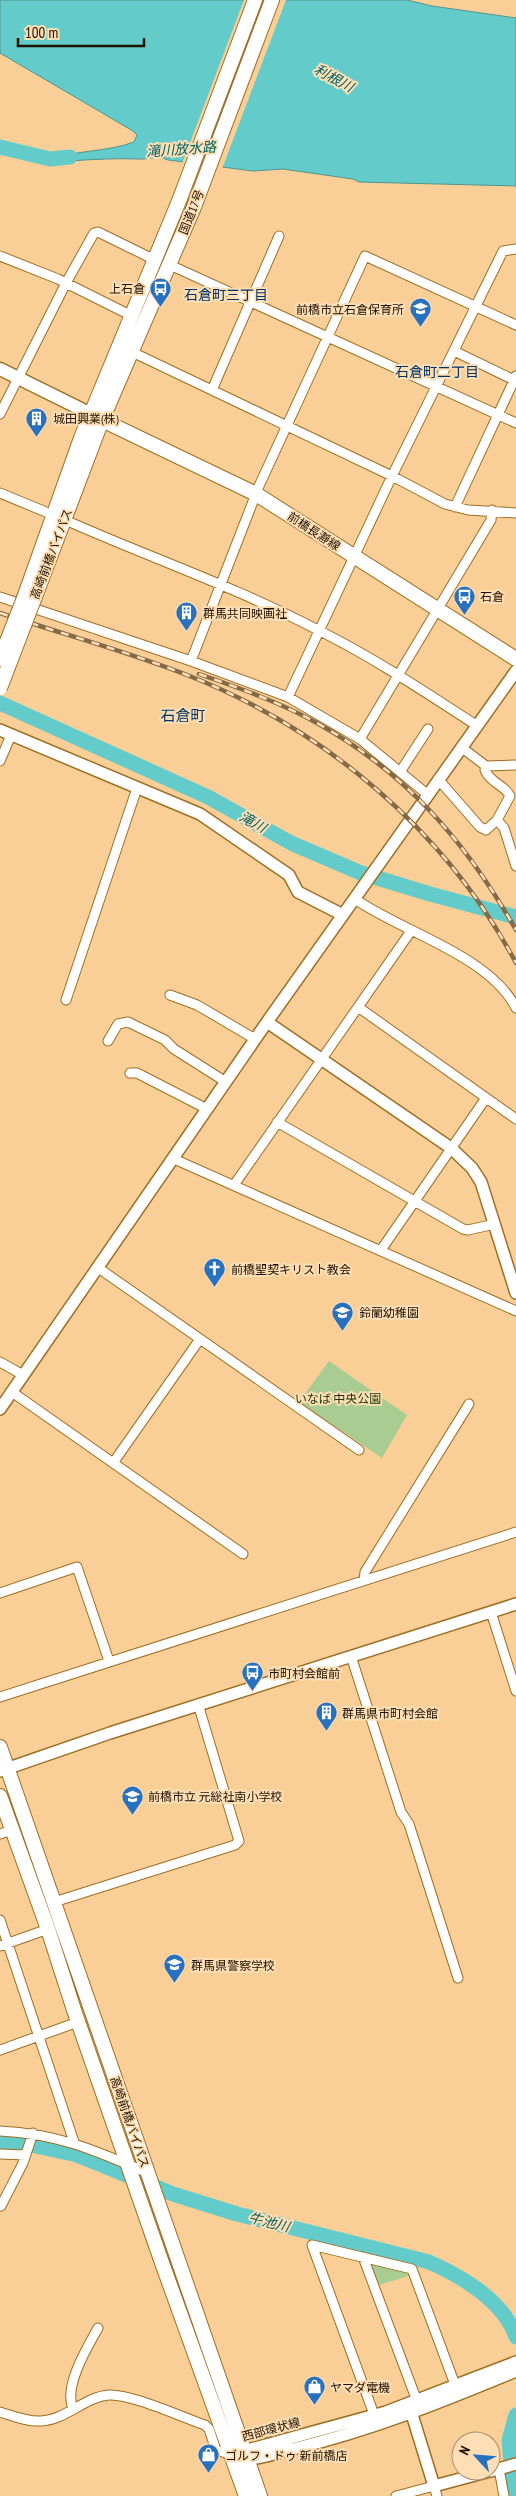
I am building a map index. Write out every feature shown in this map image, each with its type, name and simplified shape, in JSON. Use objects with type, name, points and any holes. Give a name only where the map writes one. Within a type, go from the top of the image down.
[{"type":"main road","name":"国道17号","points":[[96,417],[132,316],[179,201],[255,0]]},
{"type":"main road","name":"国道17号","points":[[96,417],[130,351],[170,265],[194,207],[272,0]]},
{"type":"main road","points":[[0,369],[96,417]]},
{"type":"main road","name":"前橋長瀞線","points":[[96,417],[256,494],[516,659]]},
{"type":"main road","name":"高崎前橋バイパス","points":[[0,688],[28,600],[96,417]]},
{"type":"main road","name":"高崎前橋バイパス","points":[[0,659],[28,600]]},
{"type":"main road","name":"高崎前橋バイパス","points":[[0,1747],[4,1770],[54,1902],[156,2196],[241,2454],[246,2496]]},
{"type":"main road","name":"高崎前橋バイパス","points":[[0,1796],[6,1832],[48,1929],[136,2189],[241,2454],[260,2496]]},
{"type":"street","points":[[0,414],[66,283],[96,233],[155,260]]},
{"type":"street","points":[[212,390],[279,236]]},
{"type":"street","points":[[288,697],[392,476],[503,251],[516,249]]},
{"type":"street","points":[[0,256],[66,283],[132,316]]},
{"type":"street","points":[[192,661],[256,494],[326,337],[365,256],[516,325]]},
{"type":"street","points":[[170,265],[516,423]]},
{"type":"street","points":[[130,351],[455,508],[516,512]]},
{"type":"street","points":[[454,351],[515,378],[455,508]]},
{"type":"street","points":[[0,493],[46,512]]},
{"type":"street","points":[[360,739],[491,520],[492,510]]},
{"type":"street","points":[[72,523],[222,586],[320,630],[398,675],[476,725]]},
{"type":"street","points":[[0,597],[192,661],[288,697],[360,739],[427,794]]},
{"type":"street","points":[[0,1409],[255,1039],[355,900],[476,725],[514,675]]},
{"type":"street","points":[[400,772],[428,729]]},
{"type":"street","points":[[0,761],[5,733],[200,814],[289,874],[298,892],[343,915]]},
{"type":"street","points":[[461,747],[486,766],[516,765]]},
{"type":"street","points":[[438,780],[480,828],[486,830],[497,820],[509,800],[510,794],[490,780],[485,770],[486,766]]},
{"type":"street","points":[[66,1000],[137,788]]},
{"type":"street","points":[[497,820],[504,828],[516,866]]},
{"type":"street","points":[[355,900],[454,952],[485,973],[505,992],[516,1008]]},
{"type":"street","points":[[234,1186],[411,931]]},
{"type":"street","points":[[170,995],[197,1005],[255,1039]]},
{"type":"street","points":[[358,1008],[516,1119]]},
{"type":"street","points":[[108,1041],[118,1024],[128,1022],[165,1040],[174,1049],[226,1082]]},
{"type":"street","points":[[267,1022],[451,1148],[479,1177],[516,1293]]},
{"type":"street","points":[[130,1073],[137,1073],[207,1109]]},
{"type":"street","points":[[381,1250],[486,1098]]},
{"type":"street","points":[[277,1122],[468,1230],[495,1224]]},
{"type":"street","points":[[174,1159],[516,1311]]},
{"type":"street","points":[[97,1267],[359,1450]]},
{"type":"street","points":[[113,1463],[200,1339]]},
{"type":"street","points":[[0,1362],[23,1375]]},
{"type":"street","points":[[12,1392],[243,1554]]},
{"type":"street","points":[[364,1580],[365,1572],[469,1404]]},
{"type":"street","points":[[0,1697],[516,1532]]},
{"type":"street","points":[[0,1594],[73,1567],[79,1568],[109,1661]]},
{"type":"street","points":[[4,1770],[198,1704],[516,1604]]},
{"type":"street","points":[[491,1612],[516,1691]]},
{"type":"street","points":[[351,1656],[401,1812],[409,1824],[458,1978]]},
{"type":"street","points":[[54,1902],[239,1842],[198,1704]]},
{"type":"street","points":[[0,1920],[4,1944],[40,2036],[74,2142]]},
{"type":"street","points":[[4,1944],[48,1929]]},
{"type":"street","points":[[0,2050],[78,2022]]},
{"type":"street","points":[[0,2131],[33,2134],[74,2142],[149,2176]]},
{"type":"street","points":[[1,2206],[26,2154],[33,2134]]},
{"type":"street","points":[[0,2154],[26,2154]]},
{"type":"street","points":[[376,2420],[312,2245],[412,2269],[458,2391]]},
{"type":"street","points":[[363,2257],[412,2406],[435,2491]]},
{"type":"street","points":[[73,2408],[72,2401],[76,2372],[98,2328]]},
{"type":"street","name":"西部環状線","points":[[241,2454],[376,2420],[458,2391],[516,2365]]},
{"type":"street","points":[[0,2412],[42,2421],[54,2418],[102,2396],[125,2397],[205,2425],[209,2429],[216,2450],[241,2454]]},
{"type":"street","points":[[501,2468],[516,2464]]},
{"type":"street","points":[[396,2496],[435,2491],[464,2481]]},
{"type":"street","points":[[499,2481],[504,2496]]},
{"type":"green space","name":"いなば 中央公園","points":[[329,1361],[407,1415],[382,1458],[299,1402]]},
{"type":"green space","points":[[369,2261],[397,2268],[411,2275],[376,2286]]},
{"type":"water","name":"利根川","points":[[0,0],[407,0],[432,6],[516,18],[516,186],[359,182],[353,179],[283,169],[253,171],[168,160],[160,157],[56,162],[50,159],[124,145],[134,142],[137,135],[0,53]]},
{"type":"pier","points":[[244,0],[262,0],[199,166],[182,164]]},
{"type":"pier","points":[[264,0],[286,0],[222,169],[202,167]]},
{"type":"waterway","name":"滝川放水路","points":[[0,147],[50,159],[70,157]]},
{"type":"waterway","name":"滝川","points":[[0,703],[208,797],[291,843],[361,873],[516,917]]},
{"type":"waterway","name":"牛池川","points":[[0,2143],[18,2142],[77,2155],[173,2194],[237,2214],[429,2262],[467,2282],[492,2301],[502,2312],[516,2337]]},
{"type":"waterway","name":"牛池川","points":[[514,2496],[509,2440],[516,2415]]},
{"type":"railway","points":[[0,613],[117,650],[187,675],[238,697],[287,724],[333,755],[377,790],[418,828],[454,870],[487,915],[516,963]]},
{"type":"railway","points":[[199,674],[287,708],[315,722],[378,763],[431,812],[454,839],[476,867],[516,930]]},
{"type":"place","name":"上石倉","points":[[161,307]]},
{"type":"place","name":"前橋市立石倉保育所","points":[[420,328]]},
{"type":"place","name":"城田興業(株)","points":[[37,437]]},
{"type":"place","name":"石倉","points":[[464,615]]},
{"type":"place","name":"群馬共同映画社","points":[[187,632]]},
{"type":"place","name":"前橋聖契キリスト教会","points":[[215,1288]]},
{"type":"place","name":"鈴蘭幼稚園","points":[[343,1331]]},
{"type":"place","name":"市町村会館前","points":[[252,1692]]},
{"type":"place","name":"群馬県市町村会館","points":[[326,1732]]},
{"type":"place","name":"前橋市立 元総社南小学校","points":[[132,1815]]},
{"type":"place","name":"群馬県警察学校","points":[[175,1984]]},
{"type":"place","name":"ヤマダ電機","points":[[314,2406]]},
{"type":"place","name":"ゴルフ・ドゥ 新前橋店","points":[[209,2474]]},
{"type":"district","name":"石倉町三丁目","points":[[226,295]]},
{"type":"district","name":"石倉町二丁目","points":[[437,372]]},
{"type":"district","name":"石倉町","points":[[183,715]]}]
